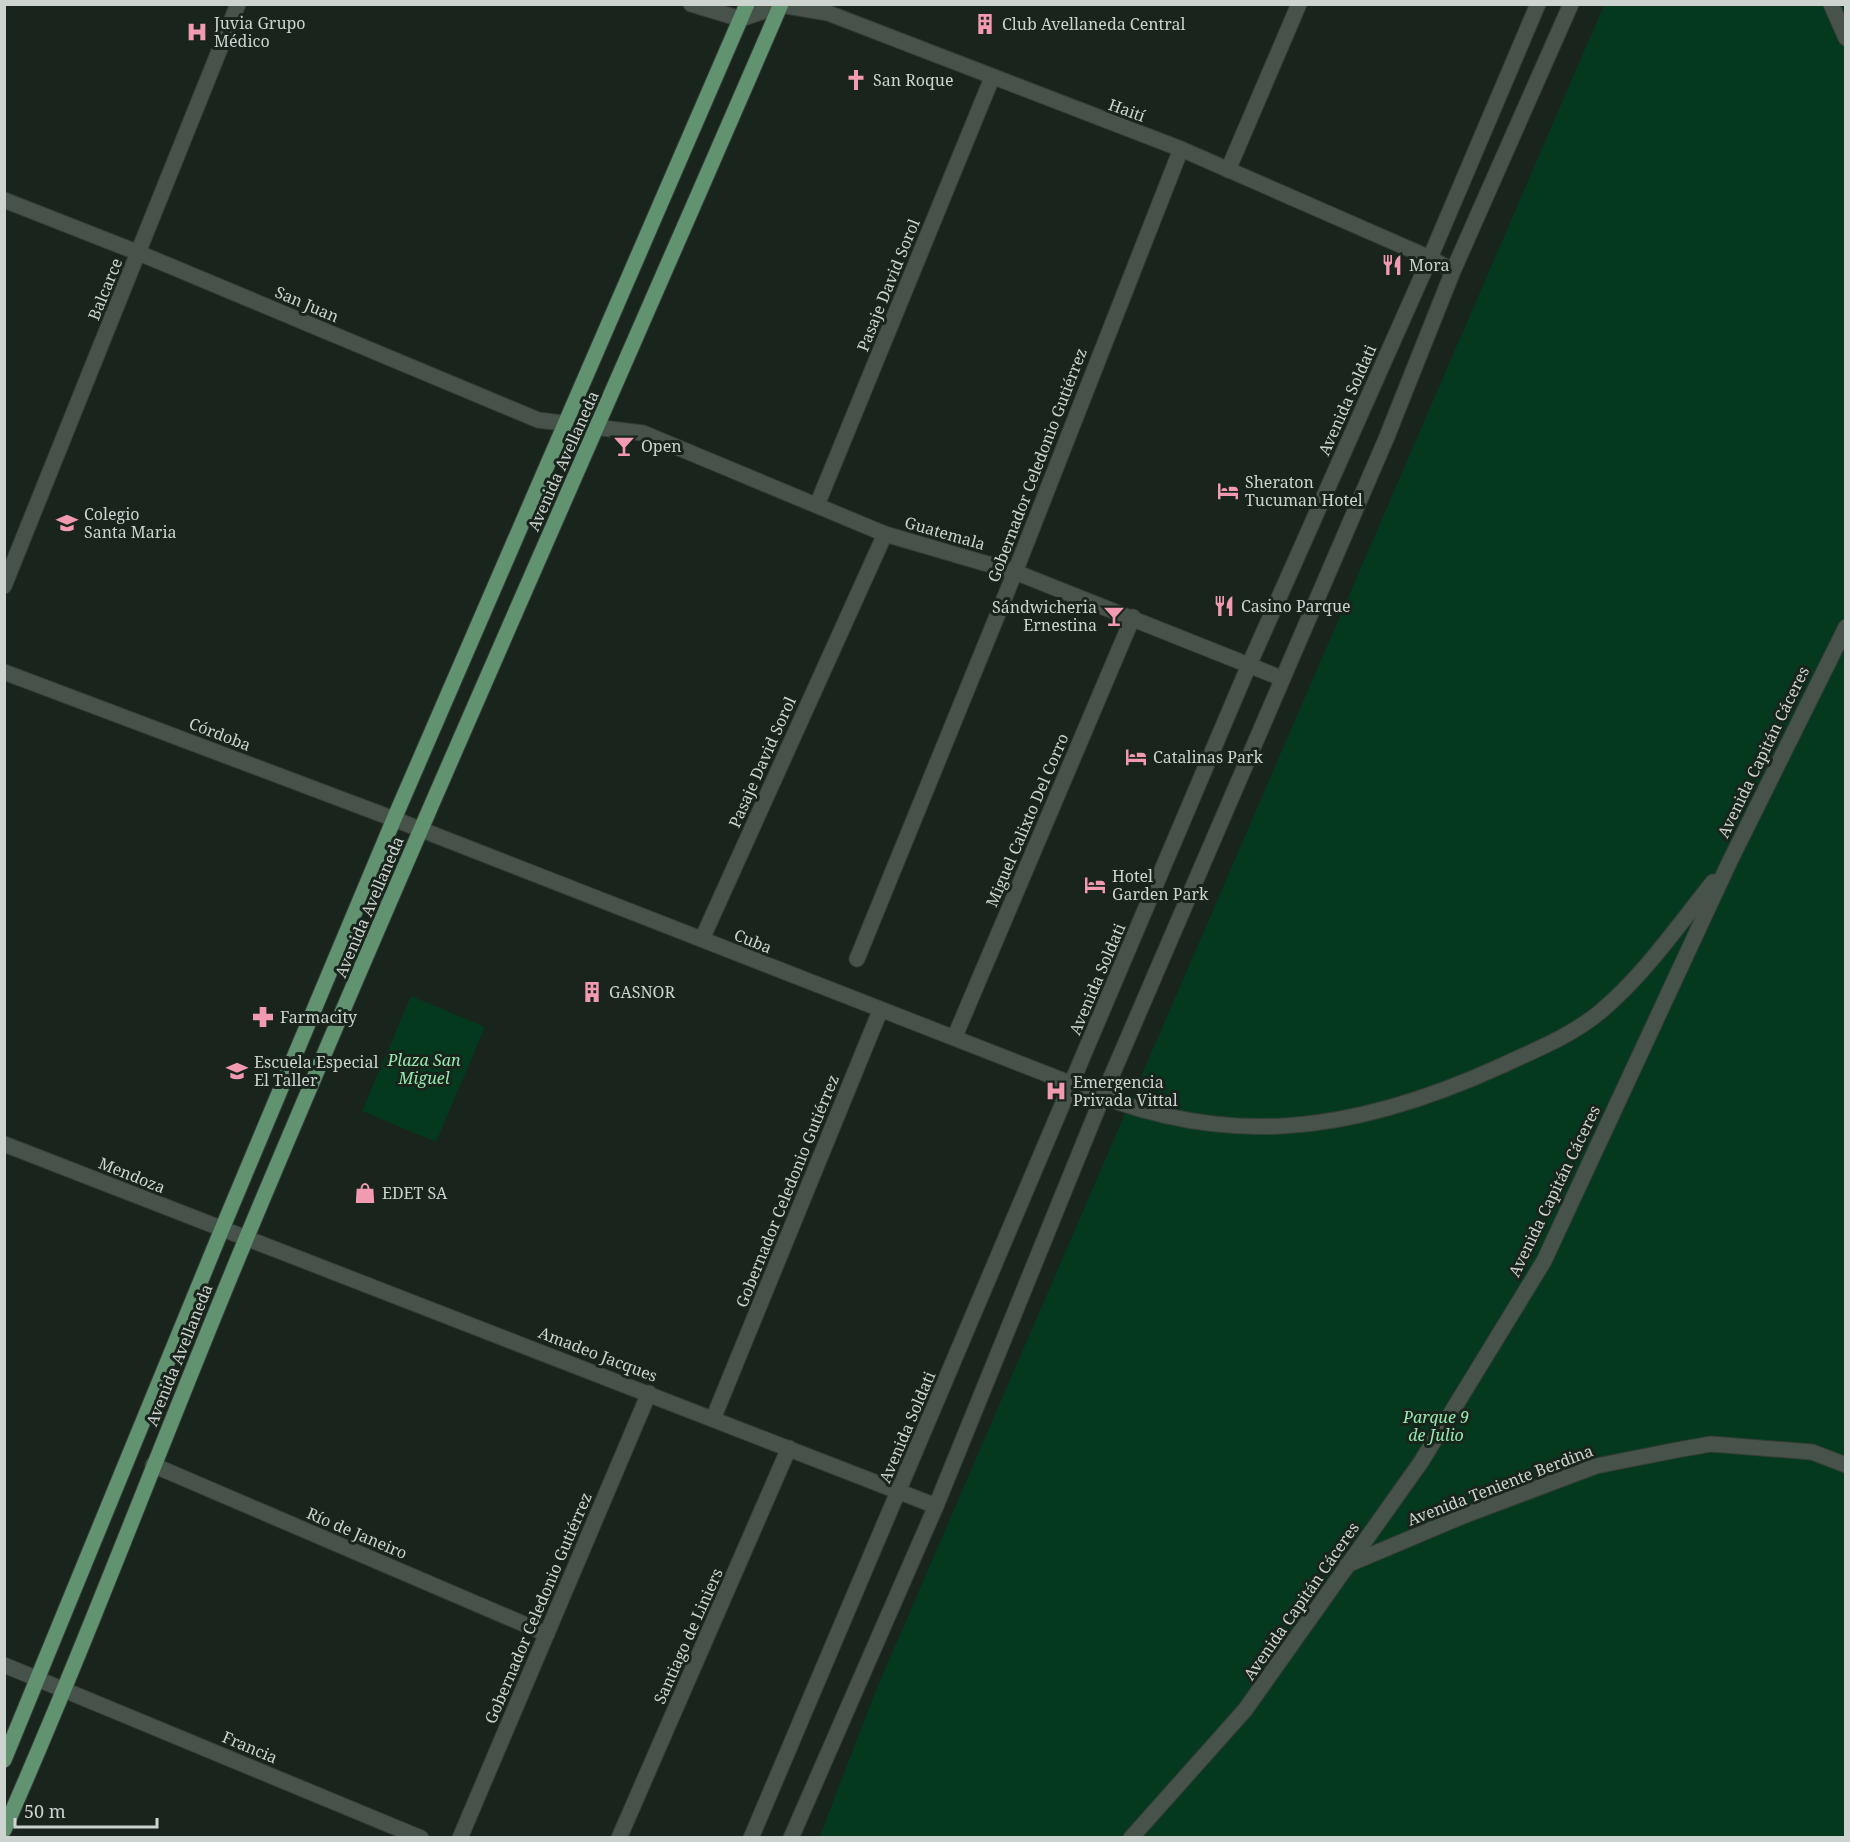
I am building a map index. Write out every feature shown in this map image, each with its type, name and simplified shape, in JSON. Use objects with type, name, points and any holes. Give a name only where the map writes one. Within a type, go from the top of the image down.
[{"type":"main road","name":"Avenida Avellaneda","points":[[4,1830],[66,1689],[153,1465],[246,1238],[781,5]]},
{"type":"main road","name":"Avenida Avellaneda","points":[[4,1760],[222,1229],[394,819],[744,12]]},
{"type":"street","name":"Balcarce","points":[[4,586],[238,4]]},
{"type":"street","points":[[691,4],[744,12],[781,5]]},
{"type":"street","points":[[1228,170],[1299,4]]},
{"type":"street","name":"Avenida Soldati","points":[[751,1838],[1249,665],[1430,258],[1538,4]]},
{"type":"street","points":[[791,1838],[936,1506],[1102,1098],[1281,678],[1386,439],[1453,271],[1571,4]]},
{"type":"street","points":[[1831,4],[1845,38]]},
{"type":"street","name":"Haití","points":[[781,5],[828,13],[1181,149],[1430,258],[1453,271]]},
{"type":"street","name":"Pasaje David Sorol","points":[[817,505],[992,78]]},
{"type":"street","name":"Gobernador Celedonio Gutiérrez","points":[[857,959],[1015,572],[1181,149]]},
{"type":"street","name":"San Juan","points":[[4,200],[139,253],[538,420],[566,425],[598,426]]},
{"type":"street","name":"Guatemala","points":[[598,426],[643,433],[885,534],[1015,572],[1281,678]]},
{"type":"street","name":"Pasaje David Sorol","points":[[702,939],[885,534]]},
{"type":"street","name":"Miguel Calixto Del Corro","points":[[955,1036],[1133,618]]},
{"type":"street","name":"Avenida Capitán Cáceres","points":[[1131,1838],[1245,1710],[1421,1461],[1544,1261],[1729,863],[1845,627]]},
{"type":"street","name":"Córdoba","points":[[4,672],[422,830]]},
{"type":"street","name":"Cuba","points":[[422,830],[880,1011],[955,1036],[1102,1098],[1177,1118],[1237,1128],[1299,1126],[1357,1118],[1468,1081],[1558,1040],[1599,1013],[1635,979],[1729,863]]},
{"type":"street","name":"Gobernador Celedonio Gutiérrez","points":[[713,1419],[880,1011]]},
{"type":"street","name":"Mendoza","points":[[4,1144],[246,1238]]},
{"type":"street","name":"Amadeo Jacques","points":[[246,1238],[936,1506]]},
{"type":"street","name":"Gobernador Celedonio Gutiérrez","points":[[460,1838],[649,1393]]},
{"type":"street","name":"Avenida Teniente Berdina","points":[[1347,1565],[1463,1516],[1596,1467],[1677,1450],[1711,1444],[1812,1452],[1845,1465]]},
{"type":"street","name":"Santiago de Liniers","points":[[619,1838],[789,1448]]},
{"type":"street","name":"Río de Janeiro","points":[[153,1465],[547,1634]]},
{"type":"street","name":"Francia","points":[[4,1665],[421,1838]]},
{"type":"green space","name":"Parque 9 de Julio","points":[[1604,5],[1845,5],[1845,1837],[819,1838],[876,1690]]},
{"type":"green space","name":"Plaza San Miguel","points":[[411,996],[485,1027],[436,1142],[362,1111]]},
{"type":"place","name":"Club Avellaneda Central","points":[[985,24]]},
{"type":"place","name":"Juvia Grupo Médico","points":[[197,32]]},
{"type":"place","name":"San Roque","points":[[856,80]]},
{"type":"place","name":"Mora","points":[[1392,265]]},
{"type":"place","name":"Open","points":[[624,446]]},
{"type":"place","name":"Sheraton Tucuman Hotel","points":[[1228,491]]},
{"type":"place","name":"Colegio Santa Maria","points":[[67,523]]},
{"type":"place","name":"Casino Parque","points":[[1224,606]]},
{"type":"place","name":"Sándwicheria Ernestina","points":[[1114,616]]},
{"type":"place","name":"Catalinas Park","points":[[1136,757]]},
{"type":"place","name":"Hotel Garden Park","points":[[1095,885]]},
{"type":"place","name":"GASNOR","points":[[592,992]]},
{"type":"place","name":"Farmacity","points":[[263,1017]]},
{"type":"place","name":"Escuela Especial El Taller","points":[[237,1071]]},
{"type":"place","name":"Emergencia Privada Vittal","points":[[1056,1091]]},
{"type":"place","name":"EDET SA","points":[[365,1193]]}]
